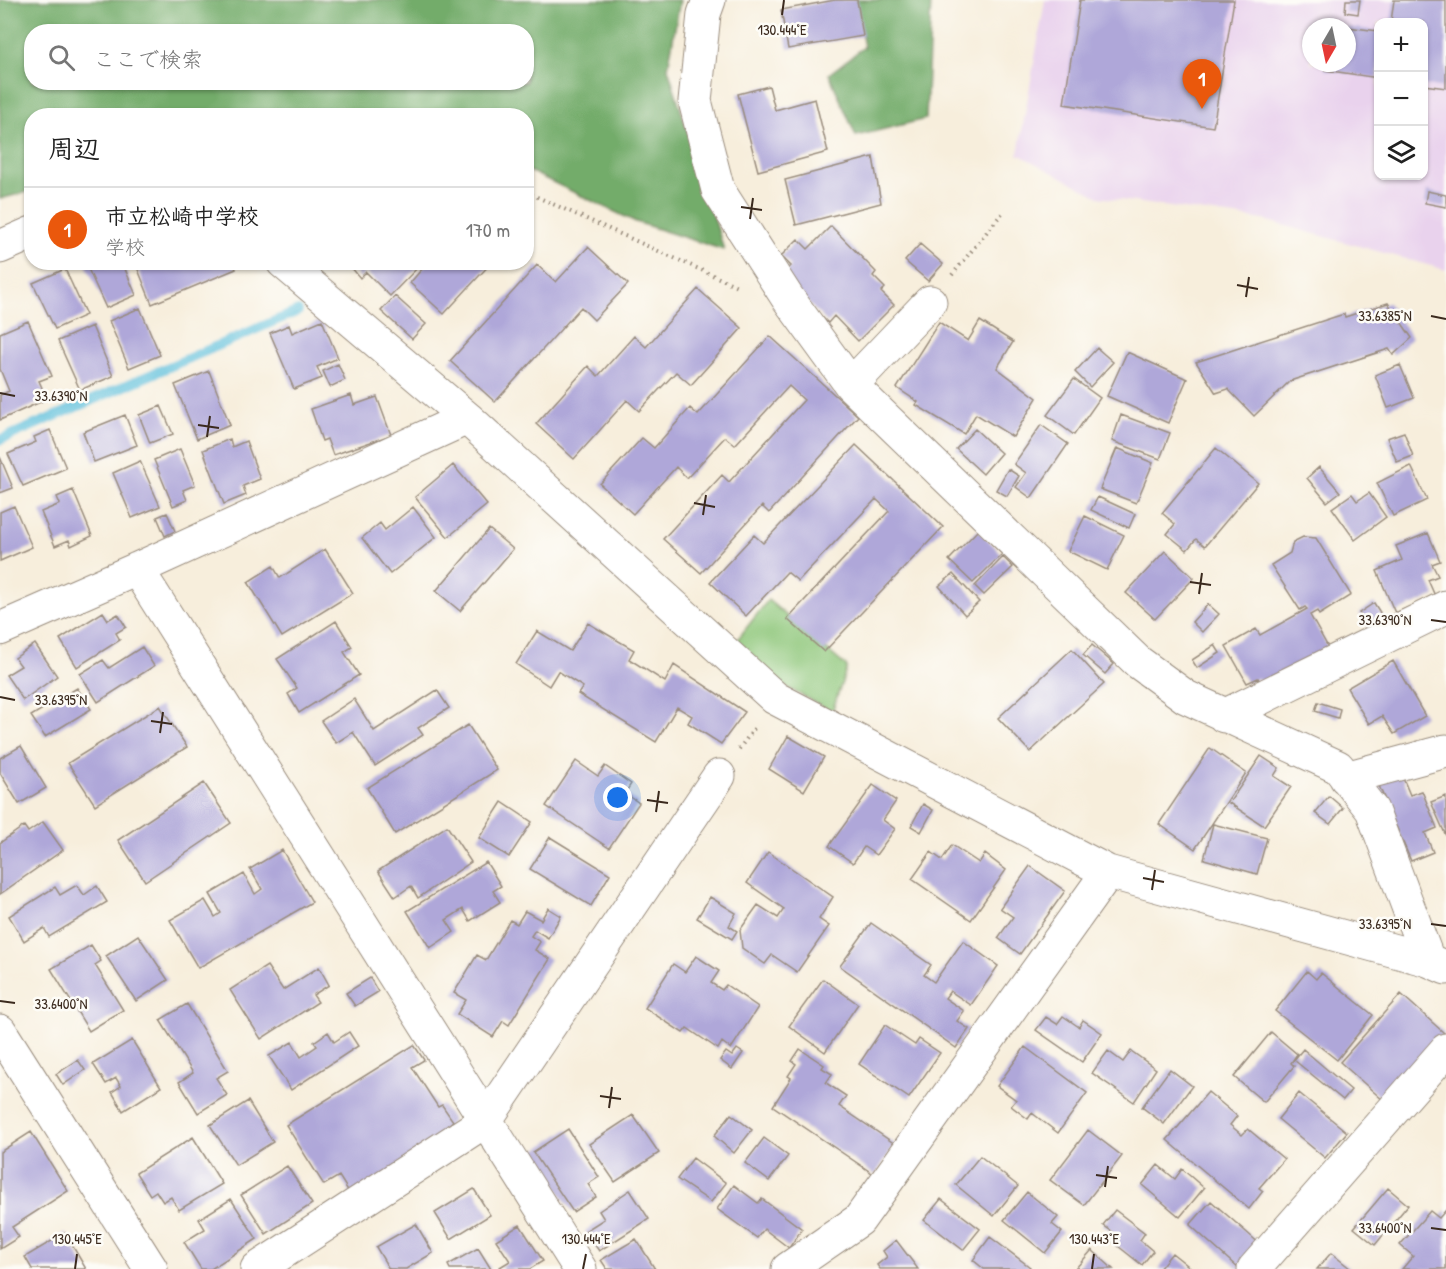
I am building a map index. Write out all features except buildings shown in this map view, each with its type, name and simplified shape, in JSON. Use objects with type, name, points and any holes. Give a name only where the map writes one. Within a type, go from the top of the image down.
[{"type":"street","points":[[709,0],[704,14],[695,101],[718,190],[787,297],[851,385],[1138,662],[1186,697],[1338,767],[1372,810],[1437,964]]},
{"type":"street","points":[[292,270],[468,418],[775,699],[1108,872],[1437,964]]},
{"type":"street","points":[[851,385],[930,302]]},
{"type":"street","points":[[0,629],[468,418]]},
{"type":"street","points":[[137,569],[580,1269]]},
{"type":"street","points":[[1224,716],[1446,607]]},
{"type":"street","points":[[1346,778],[1446,751]]},
{"type":"street","points":[[257,1269],[485,1121],[719,776]]},
{"type":"street","points":[[788,1269],[860,1220],[1108,872]]},
{"type":"street","points":[[0,1030],[152,1269]]},
{"type":"street","points":[[1254,1269],[1446,1050]]},
{"type":"path","points":[[534,196],[756,295],[787,297]]},
{"type":"path","points":[[930,302],[1003,213]]},
{"type":"path","points":[[719,776],[775,699]]},
{"type":"shaded area","points":[[1045,0],[1446,0],[1446,270],[1264,220],[1099,197],[1018,154]]},
{"type":"green space","points":[[0,0],[680,0],[668,68],[724,250],[636,222],[534,173],[534,108],[24,108],[24,193],[0,199]]},
{"type":"green space","points":[[855,0],[931,0],[926,119],[856,136],[829,74],[864,47]]},
{"type":"green space","points":[[768,600],[847,667],[832,712],[775,681],[737,640]]},
{"type":"waterway","points":[[0,440],[298,311]]},
{"type":"place","name":"市立松崎中学校","points":[[1202,109]]}]
